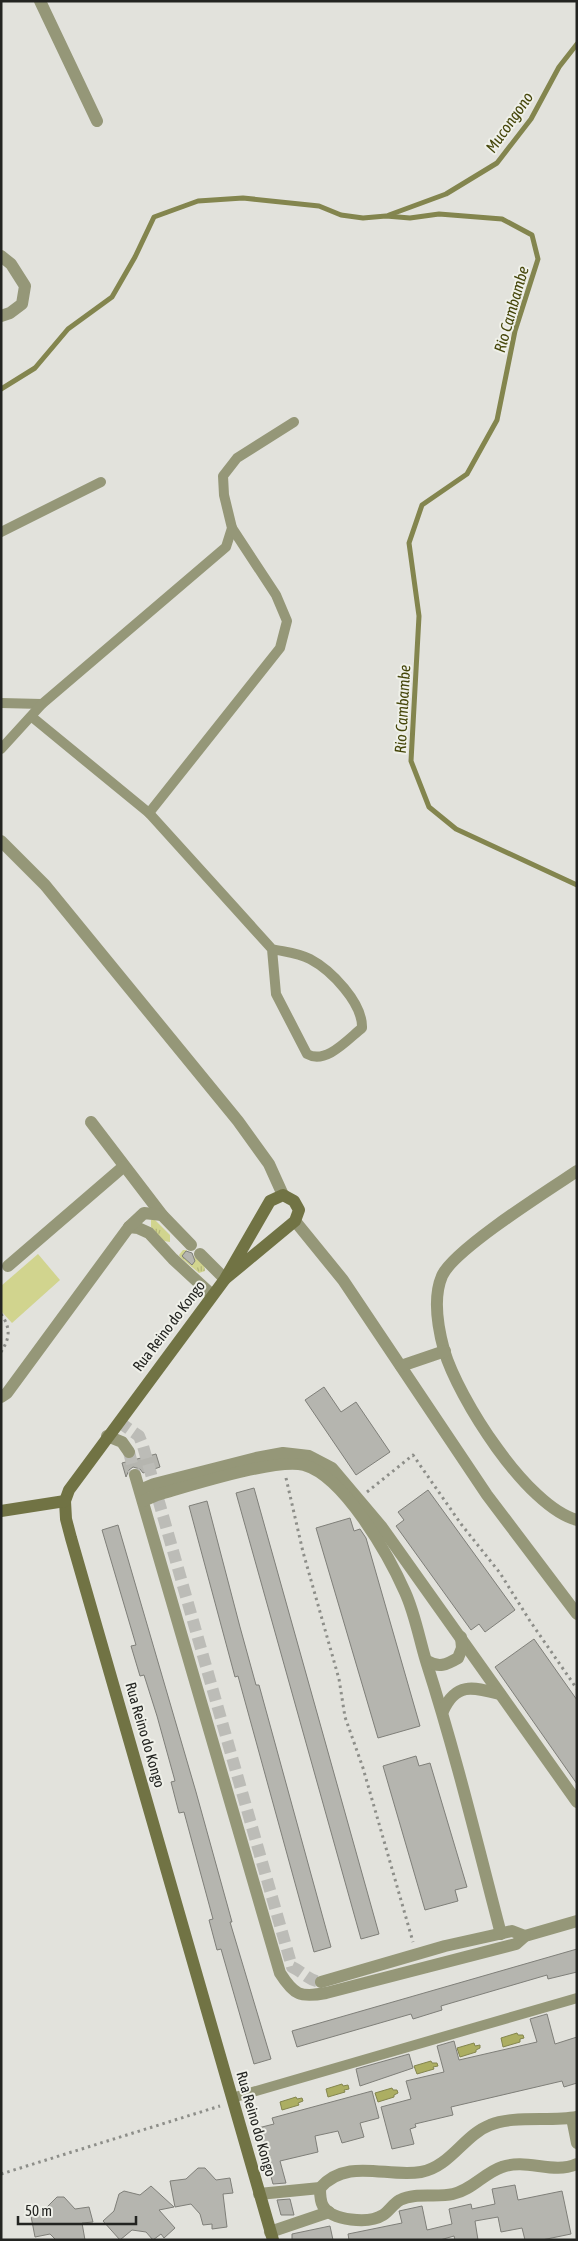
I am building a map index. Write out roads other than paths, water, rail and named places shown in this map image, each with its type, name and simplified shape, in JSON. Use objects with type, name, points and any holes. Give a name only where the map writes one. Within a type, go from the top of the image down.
[{"type":"street","points":[[40,1],[97,121]]},
{"type":"street","points":[[1,256],[11,264],[25,286],[22,304],[10,313],[1,316]]},
{"type":"street","points":[[1,840],[44,885],[238,1121],[269,1164],[283,1195],[294,1201],[299,1210],[295,1221],[343,1280],[487,1495],[577,1614]]},
{"type":"street","points":[[91,1122],[123,1167],[162,1215],[225,1279]]},
{"type":"street","points":[[8,1266],[123,1167]]},
{"type":"street","points":[[577,1171],[542,1194],[454,1259],[443,1274],[437,1292],[445,1351],[469,1404],[515,1473],[541,1499],[566,1517],[577,1520]]},
{"type":"street","name":"Rua Reino do Kongo","points":[[272,2236],[71,1538],[66,1519],[65,1501],[69,1490],[107,1436],[225,1279],[270,1201],[283,1195]]},
{"type":"street","points":[[1,1397],[7,1393],[129,1227],[144,1213],[162,1215]]},
{"type":"street","name":"Rua Reino do Kongo","points":[[225,1279],[295,1221]]},
{"type":"street","points":[[129,1227],[138,1228],[149,1233],[173,1259],[212,1295]]},
{"type":"street","points":[[173,1259],[174,1253],[192,1247]]},
{"type":"street","points":[[401,1366],[445,1351]]},
{"type":"street","points":[[107,1436],[122,1442],[128,1452]]},
{"type":"street","points":[[141,1495],[154,1484],[283,1453],[310,1456],[332,1468],[359,1498],[461,1637],[577,1802]]},
{"type":"street","points":[[141,1495],[157,1495],[259,1468],[284,1464],[304,1465],[326,1476],[374,1534],[392,1563],[406,1595],[443,1711],[501,1934]]},
{"type":"street","points":[[135,1474],[280,1973],[289,1988],[301,1996],[326,1993],[516,1944],[525,1936],[577,1921]]},
{"type":"street","points":[[1,1511],[65,1501]]},
{"type":"street","points":[[427,1662],[436,1666],[448,1665],[458,1658],[462,1648],[461,1637]]},
{"type":"street","points":[[443,1711],[454,1694],[465,1689],[474,1688],[500,1694]]},
{"type":"street","points":[[321,1982],[417,1954],[512,1931],[525,1936]]},
{"type":"street","points":[[259,2194],[320,2188],[326,2181],[346,2171],[424,2172],[449,2157],[489,2125],[504,2121],[574,2117],[577,2143]]},
{"type":"street","points":[[320,2188],[323,2206],[329,2212],[346,2218],[364,2221],[383,2215],[401,2200],[414,2196],[453,2194],[468,2189],[502,2167],[520,2164],[555,2169],[577,2164]]},
{"type":"street","points":[[272,2236],[329,2212]]},
{"type":"lane","points":[[149,813],[280,648],[286,621],[276,595],[232,528],[224,495],[223,476],[236,458],[294,422]]},
{"type":"lane","points":[[1,532],[101,482]]},
{"type":"lane","points":[[1,749],[42,704],[226,547],[232,528]]},
{"type":"lane","points":[[1,703],[42,704]]},
{"type":"lane","points":[[32,717],[149,813],[272,949],[298,954],[312,960],[341,984],[357,1006],[362,1018],[362,1028],[325,1057],[316,1058],[307,1054],[276,994],[272,949]]},
{"type":"lane","points":[[232,2098],[577,1998]]},
{"type":"waterway","name":"Mucongono","points":[[389,215],[446,194],[497,163],[531,119],[559,67],[577,44]]},
{"type":"waterway","name":"Rio Cambambe","points":[[1,389],[35,368],[68,329],[112,297],[135,257],[154,217],[198,201],[243,198],[319,206],[341,215],[363,218],[386,216],[410,218],[439,214],[502,219],[532,235],[538,259],[515,331],[497,420],[467,474],[422,505],[409,543],[419,616],[411,761],[429,807],[456,829],[577,885]]},
{"type":"tunnel","points":[[119,1422],[139,1436],[143,1446],[292,1967],[309,1978],[321,1982]]},
{"type":"tunnel","points":[[129,1452],[135,1475]]}]
